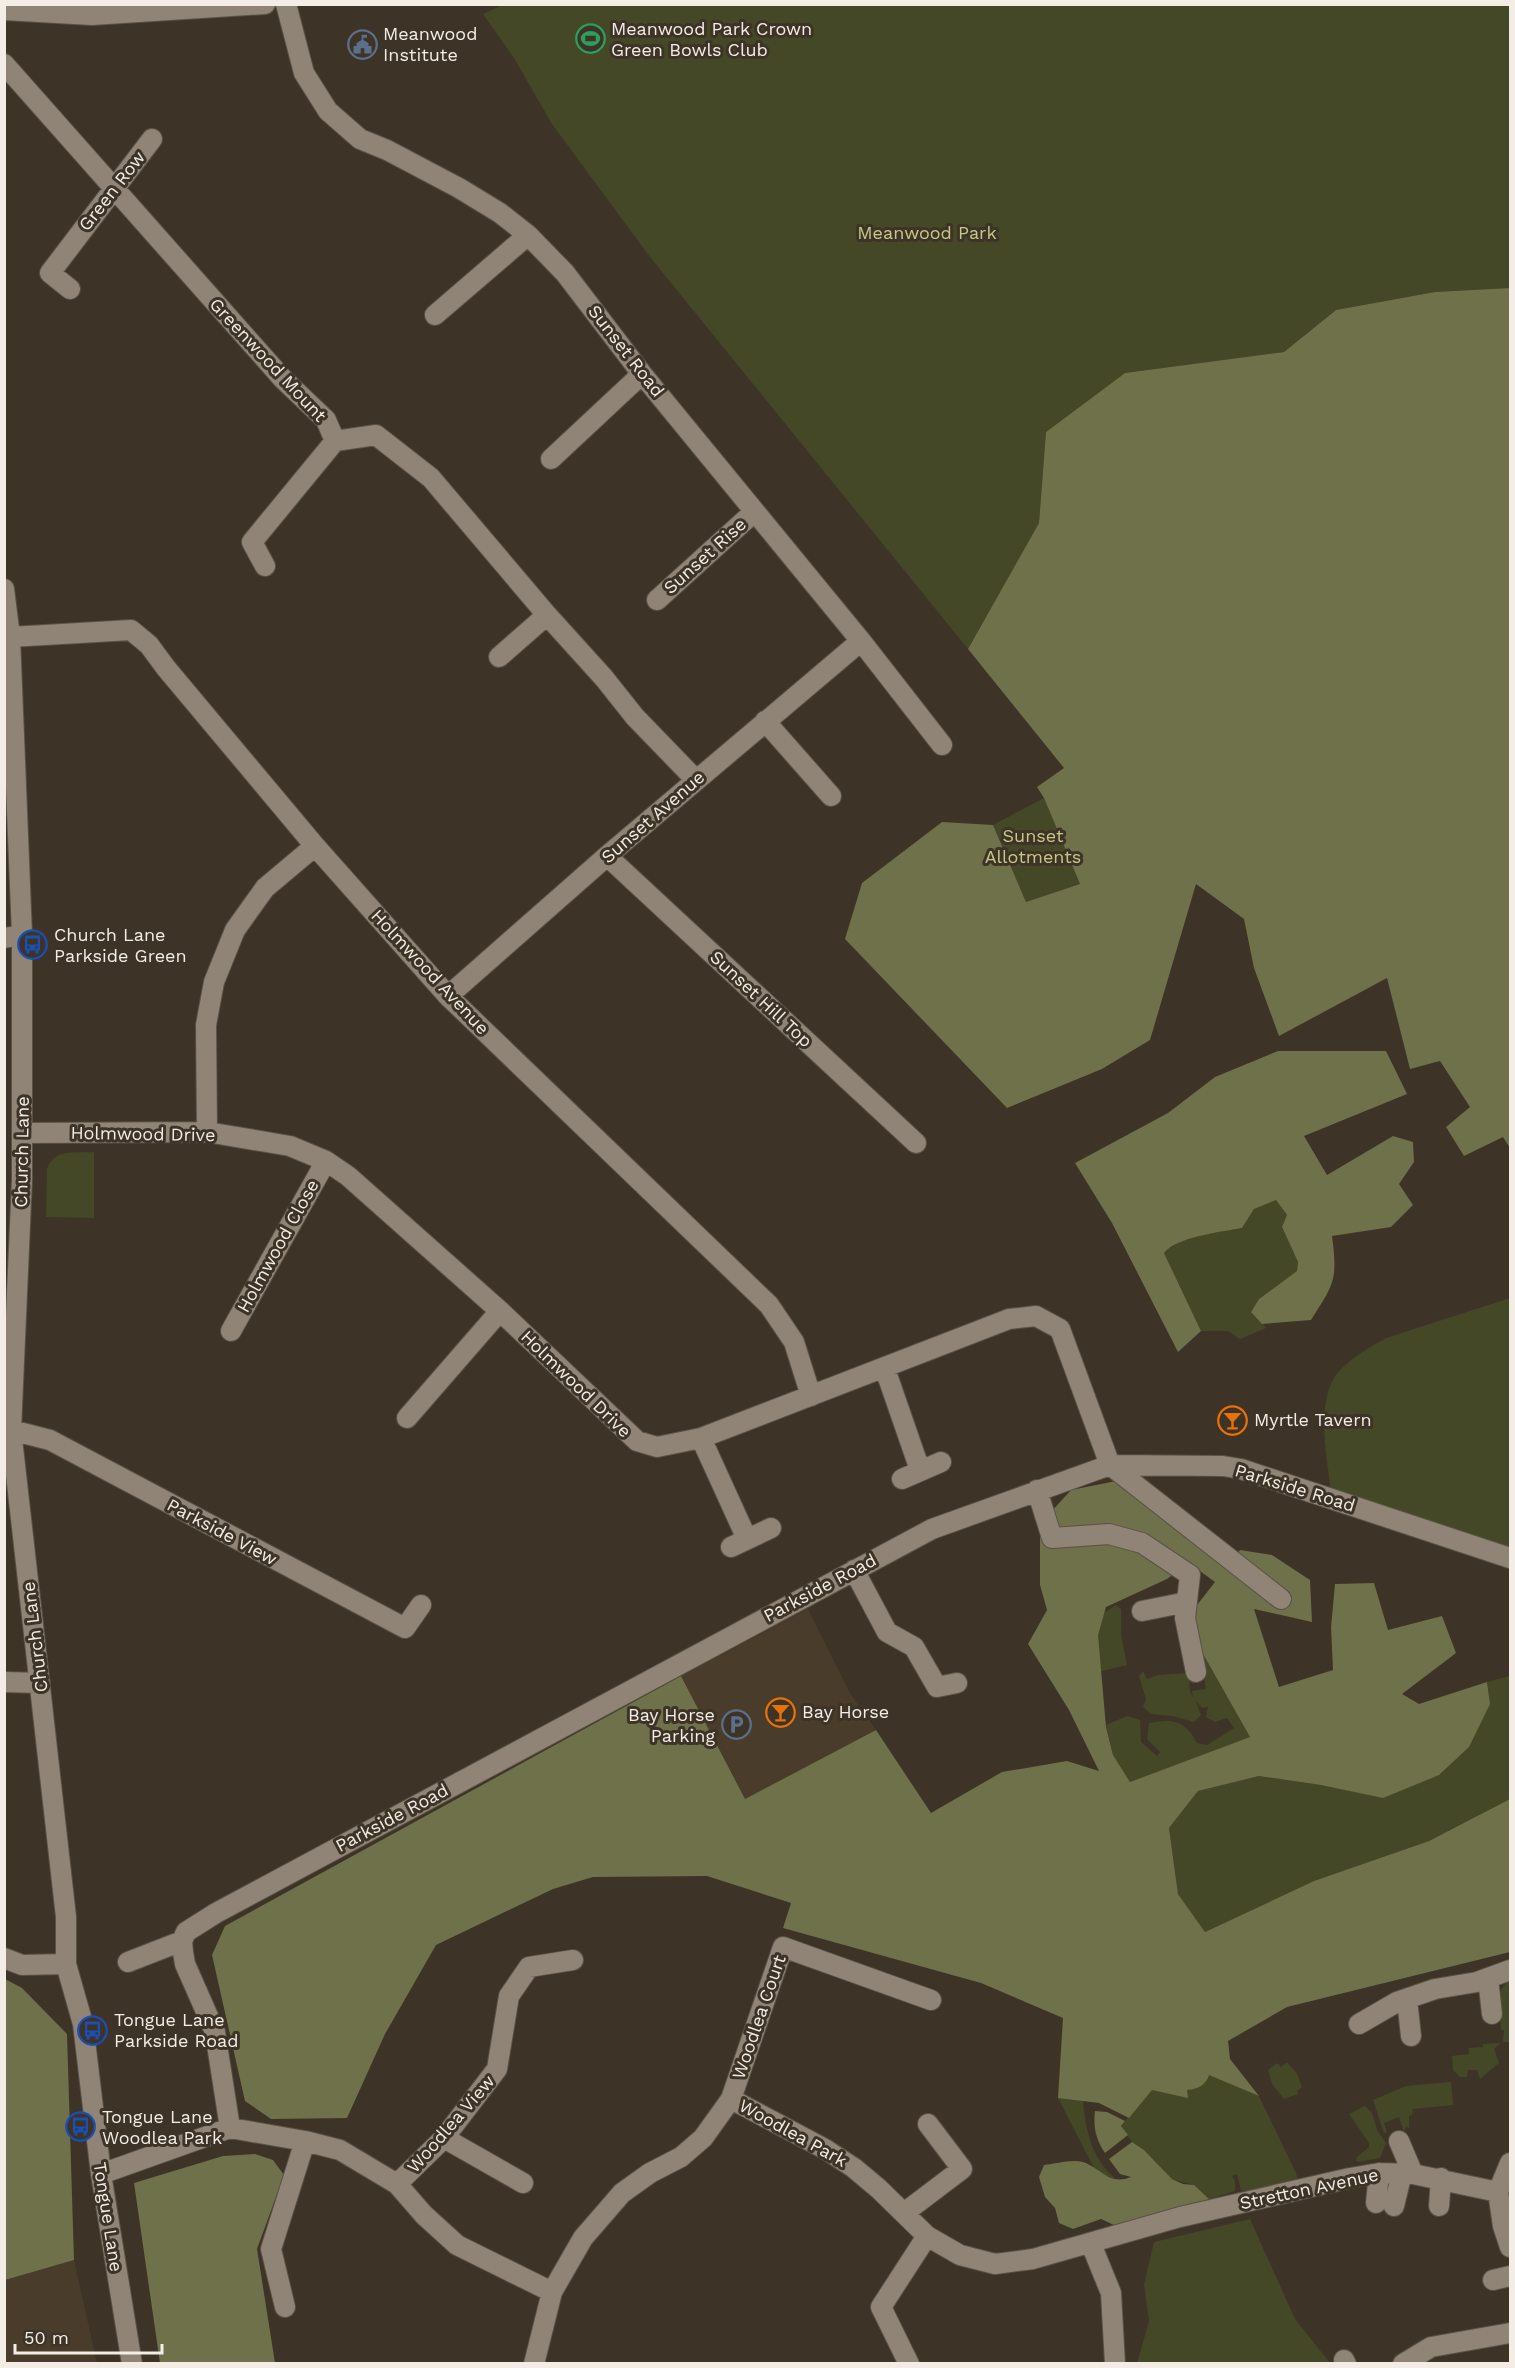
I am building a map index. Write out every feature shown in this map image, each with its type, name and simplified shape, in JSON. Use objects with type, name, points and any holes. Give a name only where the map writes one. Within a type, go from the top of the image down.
[{"type":"street","points":[[4,10],[92,15],[265,4]]},
{"type":"street","name":"Sunset Road","points":[[286,4],[304,73],[328,111],[360,139],[387,150],[459,188],[500,213],[528,235],[565,273],[642,374],[861,641],[942,745]]},
{"type":"street","name":"Greenwood Mount","points":[[4,64],[283,380],[326,420],[335,441],[376,435],[431,478],[635,717],[696,780]]},
{"type":"street","name":"Green Row","points":[[70,289],[50,273],[152,139]]},
{"type":"street","points":[[435,315],[528,235]]},
{"type":"street","points":[[551,459],[642,374]]},
{"type":"street","points":[[265,566],[252,543],[335,441]]},
{"type":"street","name":"Sunset Rise","points":[[657,600],[754,512]]},
{"type":"street","name":"Church Lane","points":[[4,589],[10,637],[14,937],[23,1133],[13,1180],[11,1430],[66,1917],[66,1965]]},
{"type":"street","points":[[499,657],[547,615]]},
{"type":"street","name":"Holmwood Avenue","points":[[10,637],[131,630],[149,645],[165,668],[315,846],[448,996],[769,1305],[794,1342],[811,1396]]},
{"type":"street","name":"Sunset Avenue","points":[[448,996],[607,856],[861,641]]},
{"type":"street","points":[[765,721],[831,796]]},
{"type":"street","points":[[207,1132],[206,1025],[214,982],[235,930],[265,888],[315,846]]},
{"type":"street","name":"Sunset Hill Top","points":[[607,856],[916,1143]]},
{"type":"street","name":"Holmwood Drive","points":[[23,1133],[207,1132],[290,1146],[326,1161],[356,1184],[500,1311],[637,1441],[657,1447],[701,1437],[885,1369],[1009,1319],[1036,1316],[1060,1329],[1110,1465]]},
{"type":"street","name":"Holmwood Close","points":[[231,1331],[326,1161]]},
{"type":"street","points":[[407,1418],[500,1311]]},
{"type":"street","points":[[885,1369],[911,1474],[941,1462]]},
{"type":"street","name":"Parkside View","points":[[11,1430],[50,1440],[405,1629],[421,1605]]},
{"type":"street","points":[[701,1437],[739,1543],[771,1528]]},
{"type":"street","points":[[1110,1465],[1281,1599]]},
{"type":"street","name":"Parkside Road","points":[[128,1962],[182,1941],[186,1932],[216,1913],[932,1529],[1110,1465],[1184,1465],[1241,1469],[1510,1558]]},
{"type":"street","points":[[1037,1490],[1052,1538],[1109,1534],[1142,1543],[1190,1575],[1185,1618],[1196,1672]]},
{"type":"street","points":[[854,1570],[887,1632],[914,1647],[937,1687],[957,1683]]},
{"type":"street","points":[[1142,1611],[1187,1602]]},
{"type":"street","points":[[4,1682],[40,1683]]},
{"type":"street","points":[[182,1941],[184,1964],[215,2032],[230,2128]]},
{"type":"street","name":"Woodlea Court","points":[[731,2099],[783,1947],[931,2000]]},
{"type":"street","points":[[4,1958],[22,1965],[66,1965]]},
{"type":"street","name":"Woodlea View","points":[[398,2184],[444,2138],[497,2069],[509,1996],[529,1967],[573,1960]]},
{"type":"street","name":"Tongue Lane","points":[[66,1965],[83,2025],[101,2174],[132,2364]]},
{"type":"street","points":[[1359,2024],[1407,1999],[1435,1989],[1477,1982],[1510,1970]]},
{"type":"street","points":[[1488,1978],[1492,2014]]},
{"type":"street","points":[[1407,1999],[1411,2036]]},
{"type":"street","name":"Woodlea Park","points":[[534,2364],[552,2292],[583,2238],[622,2193],[650,2173],[681,2157],[703,2138],[731,2099],[825,2149],[854,2168],[927,2235],[960,2255],[995,2264],[1033,2259],[1091,2244]]},
{"type":"street","points":[[904,2213],[962,2169],[928,2124]]},
{"type":"street","points":[[101,2174],[230,2128],[305,2141],[340,2150],[398,2184],[424,2215],[457,2245],[552,2292]]},
{"type":"street","points":[[444,2138],[523,2183]]},
{"type":"street","points":[[285,2307],[271,2248],[305,2141]]},
{"type":"street","points":[[1379,2173],[1385,2205],[1407,2174],[1399,2141]]},
{"type":"street","points":[[1510,2163],[1498,2192],[1507,2220],[1510,2247]]},
{"type":"street","name":"Stretton Avenue","points":[[1091,2244],[1180,2217],[1379,2173],[1441,2178],[1498,2192]]},
{"type":"street","points":[[1439,2206],[1441,2178]]},
{"type":"street","points":[[909,2364],[881,2307],[927,2235]]},
{"type":"street","points":[[1091,2244],[1111,2293],[1115,2364]]},
{"type":"street","points":[[1402,2364],[1431,2347],[1510,2333]]},
{"type":"shaded area","name":"Bay Horse","points":[[808,1609],[850,1693],[876,1730],[745,1799],[681,1676]]},
{"type":"shaded area","points":[[74,2260],[97,2363],[5,2364],[5,2280]]},
{"type":"green space","name":"Meanwood Park","points":[[505,4],[1510,5],[1510,288],[1435,292],[1336,310],[1284,352],[1125,373],[1046,432],[1039,523],[968,649],[650,257],[552,124],[514,58],[483,14]]},
{"type":"green space","points":[[1510,288],[1510,1148],[1503,1137],[1464,1156],[1446,1127],[1470,1107],[1440,1061],[1410,1069],[1387,978],[1279,1036],[1254,968],[1244,919],[1196,884],[1150,1040],[1102,1069],[1007,1108],[845,939],[862,883],[942,822],[993,825],[1026,902],[1080,884],[1044,798],[1037,787],[1064,768],[968,649],[1039,523],[1046,432],[1125,373],[1284,352],[1336,310],[1435,292]]},
{"type":"green space","name":"Sunset Allotments","points":[[1044,798],[1080,884],[1026,902],[993,825]]},
{"type":"green space","points":[[1278,1051],[1386,1051],[1407,1094],[1304,1136],[1327,1175],[1393,1136],[1413,1142],[1414,1162],[1399,1184],[1413,1205],[1391,1227],[1332,1236],[1334,1272],[1332,1281],[1325,1298],[1311,1320],[1262,1324],[1251,1312],[1259,1299],[1297,1271],[1298,1262],[1282,1227],[1287,1215],[1276,1200],[1254,1209],[1242,1228],[1188,1239],[1170,1247],[1164,1253],[1201,1331],[1178,1352],[1112,1223],[1075,1163],[1168,1113],[1215,1077]]},
{"type":"green space","points":[[94,1152],[94,1218],[46,1217],[47,1169],[50,1162],[66,1153]]},
{"type":"green space","points":[[1276,1200],[1287,1215],[1282,1227],[1298,1262],[1297,1271],[1259,1299],[1251,1312],[1266,1328],[1240,1339],[1228,1331],[1201,1331],[1164,1253],[1179,1242],[1242,1228],[1254,1209]]},
{"type":"green space","points":[[1510,1298],[1510,1547],[1331,1491],[1325,1445],[1325,1411],[1332,1382],[1340,1370],[1386,1338]]},
{"type":"green space","points":[[1116,1481],[1226,1567],[1240,1550],[1272,1555],[1310,1580],[1312,1622],[1254,1609],[1279,1687],[1333,1670],[1331,1627],[1335,1584],[1374,1583],[1388,1630],[1442,1616],[1456,1653],[1402,1694],[1419,1704],[1487,1682],[1490,1704],[1469,1747],[1439,1775],[1383,1798],[1321,1785],[1259,1776],[1198,1791],[1169,1828],[1178,1894],[1205,1932],[1314,1881],[1429,1841],[1510,1799],[1510,1952],[1287,2007],[1228,2041],[1230,2059],[1259,2096],[1209,2075],[1201,2086],[1187,2090],[1188,2098],[1152,2090],[1129,2118],[1099,2103],[1058,2098],[1063,2018],[981,1983],[783,1928],[791,1903],[707,1876],[593,1877],[553,1889],[436,1945],[385,2034],[347,2118],[271,2119],[245,2101],[212,1955],[225,1926],[681,1676],[745,1799],[876,1730],[931,1813],[1002,1772],[1067,1761],[1099,1771],[1069,1710],[1028,1644],[1047,1610],[1040,1585],[1040,1524],[1071,1490]],"holes":[[[1189,1563],[1215,1582],[1197,1605],[1194,1638],[1250,1737],[1130,1782],[1113,1755],[1106,1727],[1098,1635],[1106,1607],[1167,1579]]]},
{"type":"green space","points":[[1116,1605],[1121,1609],[1121,1635],[1127,1665],[1077,1677],[1078,1630]]},
{"type":"green space","points":[[1200,1648],[1250,1737],[1130,1782],[1113,1755],[1106,1725],[1127,1716],[1140,1720],[1141,1742],[1157,1756],[1160,1752],[1147,1739],[1149,1723],[1172,1721],[1178,1723],[1188,1730],[1197,1743],[1207,1745],[1234,1728],[1227,1718],[1215,1722],[1206,1717],[1208,1707],[1202,1708],[1196,1701],[1201,1715],[1194,1722],[1172,1716],[1151,1714],[1143,1707],[1146,1699],[1139,1676],[1143,1671],[1147,1679],[1158,1675],[1188,1673],[1193,1698],[1192,1691],[1206,1689]]},
{"type":"green space","points":[[1510,1676],[1510,1799],[1429,1841],[1314,1881],[1205,1932],[1178,1894],[1169,1828],[1198,1791],[1259,1776],[1321,1785],[1490,1704],[1487,1682]]},
{"type":"green space","points":[[5,1979],[22,1988],[67,2034],[74,2260],[5,2280]]},
{"type":"green space","points":[[1510,1980],[1510,2042],[1503,2042],[1504,2030],[1501,2030],[1499,2009],[1500,1996],[1501,1990]]},
{"type":"green space","points":[[1501,2043],[1494,2049],[1499,2063],[1480,2079],[1477,2070],[1468,2070],[1467,2077],[1460,2077],[1453,2070],[1452,2056],[1469,2054],[1469,2048],[1483,2047],[1483,2044]]},
{"type":"green space","points":[[1287,2062],[1297,2074],[1302,2087],[1297,2091],[1298,2094],[1284,2099],[1272,2084],[1268,2070],[1277,2063],[1281,2067]]},
{"type":"green space","points":[[1208,2074],[1259,2096],[1296,2173],[1299,2184],[1246,2191],[1241,2190],[1237,2174],[1232,2176],[1235,2181],[1235,2191],[1209,2199],[1193,2185],[1172,2179],[1144,2150],[1132,2142],[1121,2126],[1152,2089],[1187,2097],[1187,2090]]},
{"type":"green space","points":[[1451,2082],[1453,2105],[1413,2109],[1412,2115],[1409,2116],[1409,2128],[1406,2127],[1404,2132],[1399,2117],[1384,2123],[1387,2132],[1384,2133],[1373,2100],[1406,2086]]},
{"type":"green space","points":[[1058,2098],[1083,2099],[1091,2143],[1101,2163],[1116,2179],[1100,2174],[1094,2168]]},
{"type":"green space","points":[[1365,2106],[1372,2113],[1377,2130],[1386,2143],[1380,2158],[1357,2162],[1356,2158],[1369,2147],[1369,2143],[1349,2114]]},
{"type":"green space","points":[[1095,2111],[1107,2112],[1125,2121],[1121,2126],[1128,2135],[1105,2153],[1096,2133]]},
{"type":"green space","points":[[1132,2142],[1144,2150],[1172,2179],[1183,2184],[1194,2185],[1209,2199],[1182,2211],[1116,2226],[1101,2219],[1073,2229],[1059,2223],[1055,2208],[1045,2197],[1039,2177],[1044,2165],[1079,2161],[1111,2178],[1131,2177],[1120,2174],[1109,2159]]},
{"type":"green space","points":[[255,2154],[273,2160],[284,2175],[257,2249],[275,2363],[160,2363],[134,2183],[223,2156]]},
{"type":"green space","points":[[1250,2219],[1295,2319],[1330,2363],[1137,2363],[1149,2321],[1144,2284],[1154,2242]]},
{"type":"place","name":"Meanwood Park Crown Green Bowls Club","points":[[590,39]]},
{"type":"place","name":"Meanwood Institute","points":[[362,44]]},
{"type":"place","name":"Church Lane Parkside Green","points":[[33,945]]},
{"type":"place","name":"Myrtle Tavern","points":[[1233,1420]]},
{"type":"place","name":"Bay Horse","points":[[781,1712]]},
{"type":"place","name":"Bay Horse Parking","points":[[736,1725]]},
{"type":"place","name":"Tongue Lane Parkside Road","points":[[93,2030]]},
{"type":"place","name":"Tongue Lane Woodlea Park","points":[[81,2127]]}]
